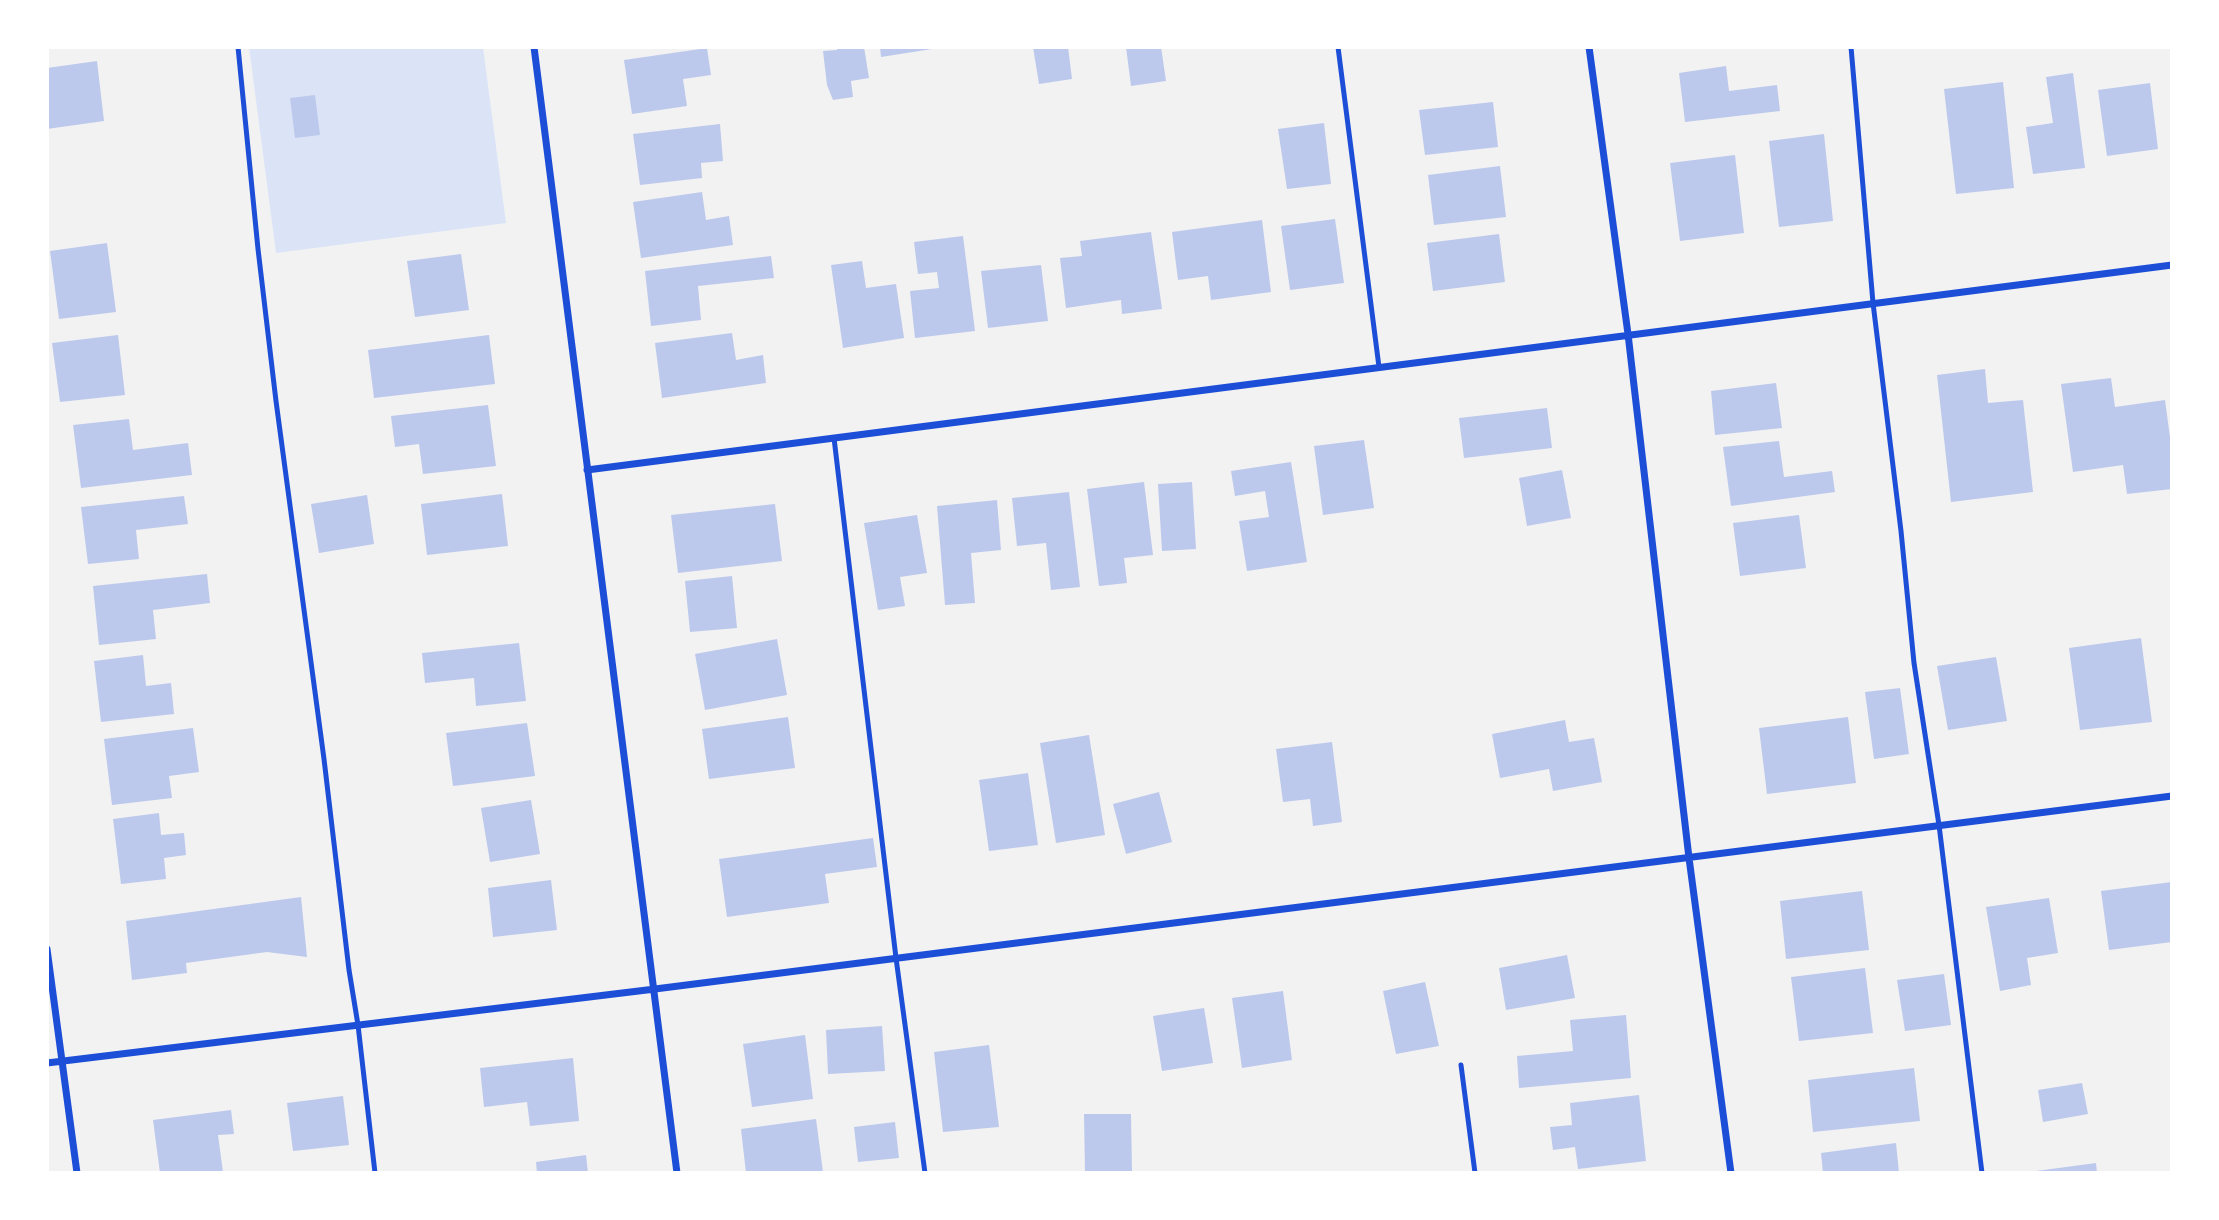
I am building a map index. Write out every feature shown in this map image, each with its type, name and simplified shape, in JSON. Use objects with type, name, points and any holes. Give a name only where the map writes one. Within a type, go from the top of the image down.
[{"type":"street","points":[[534,47],[677,1173]]},
{"type":"street","points":[[1588,47],[1628,334],[1689,858],[1731,1173]]},
{"type":"street","points":[[587,470],[2172,265]]},
{"type":"street","points":[[47,1063],[654,989],[2172,796]]},
{"type":"street","points":[[47,949],[77,1173]]},
{"type":"lane","points":[[238,47],[274,387],[375,1173]]},
{"type":"lane","points":[[1338,47],[1379,367]]},
{"type":"lane","points":[[1851,47],[1873,303],[1914,663],[1939,825],[1982,1173]]},
{"type":"lane","points":[[834,438],[896,958],[925,1173]]},
{"type":"lane","points":[[1461,1065],[1475,1173]]},
{"type":"shaded area","points":[[249,47],[483,47],[506,223],[276,253]]},
{"type":"building","points":[[837,47],[864,47],[869,78],[851,81],[853,97],[833,100],[827,85],[823,51],[837,50]]},
{"type":"building","points":[[880,47],[932,47],[932,49],[881,57]]},
{"type":"building","points":[[1033,47],[1068,47],[1072,79],[1039,84]]},
{"type":"building","points":[[1126,47],[1161,47],[1166,81],[1131,86]]},
{"type":"building","points":[[707,48],[711,75],[683,79],[687,106],[632,114],[624,60]]},
{"type":"building","points":[[97,61],[104,121],[47,129],[47,68]]},
{"type":"building","points":[[1726,66],[1729,91],[1777,85],[1780,111],[1685,122],[1679,73]]},
{"type":"building","points":[[2073,73],[2085,168],[2033,174],[2026,127],[2053,123],[2046,77]]},
{"type":"building","points":[[2003,82],[2014,188],[1956,194],[1944,89]]},
{"type":"building","points":[[2150,83],[2158,149],[2107,156],[2098,90]]},
{"type":"building","points":[[315,95],[320,135],[295,138],[290,98]]},
{"type":"building","points":[[1493,102],[1498,147],[1425,155],[1419,110]]},
{"type":"building","points":[[1324,123],[1331,184],[1287,189],[1278,129]]},
{"type":"building","points":[[720,124],[723,161],[701,163],[702,178],[640,185],[633,134]]},
{"type":"building","points":[[1824,134],[1833,221],[1779,227],[1769,141]]},
{"type":"building","points":[[1735,155],[1744,233],[1680,241],[1670,163]]},
{"type":"building","points":[[1500,166],[1506,217],[1434,225],[1428,175]]},
{"type":"building","points":[[702,192],[706,220],[729,216],[733,245],[641,258],[633,202]]},
{"type":"building","points":[[1335,219],[1344,283],[1290,290],[1281,226]]},
{"type":"building","points":[[1262,220],[1271,292],[1211,300],[1208,276],[1178,280],[1172,232]]},
{"type":"building","points":[[1151,232],[1162,309],[1122,314],[1121,300],[1066,308],[1060,258],[1082,256],[1080,241]]},
{"type":"building","points":[[1499,234],[1505,282],[1433,291],[1427,243]]},
{"type":"building","points":[[963,236],[975,331],[915,338],[910,291],[939,288],[937,272],[918,274],[914,242]]},
{"type":"building","points":[[107,243],[116,312],[59,319],[50,251]]},
{"type":"building","points":[[461,254],[469,310],[415,317],[407,261]]},
{"type":"building","points":[[771,256],[774,278],[698,286],[701,320],[651,326],[645,271]]},
{"type":"building","points":[[862,261],[866,288],[896,284],[904,338],[843,348],[831,265]]},
{"type":"building","points":[[1041,265],[1048,321],[988,328],[981,271]]},
{"type":"building","points":[[732,333],[736,360],[763,355],[766,383],[662,398],[655,343]]},
{"type":"building","points":[[118,335],[125,395],[60,402],[52,343]]},
{"type":"building","points":[[489,335],[495,384],[374,398],[368,350]]},
{"type":"building","points":[[1985,369],[1988,403],[2023,400],[2033,492],[1951,502],[1937,375]]},
{"type":"building","points":[[2111,378],[2115,407],[2165,400],[2172,452],[2172,489],[2127,494],[2123,465],[2073,472],[2061,384]]},
{"type":"building","points":[[1776,383],[1782,428],[1715,435],[1711,391]]},
{"type":"building","points":[[488,405],[496,466],[423,474],[419,444],[395,447],[391,416]]},
{"type":"building","points":[[1547,408],[1552,448],[1464,458],[1459,418]]},
{"type":"building","points":[[129,419],[133,450],[188,443],[192,475],[81,488],[73,425]]},
{"type":"building","points":[[1364,440],[1374,508],[1323,515],[1314,446]]},
{"type":"building","points":[[1779,441],[1784,477],[1832,471],[1835,492],[1731,506],[1723,447]]},
{"type":"building","points":[[1291,462],[1307,562],[1247,571],[1239,521],[1269,517],[1265,491],[1235,496],[1231,471]]},
{"type":"building","points":[[1562,470],[1571,518],[1527,526],[1519,478]]},
{"type":"building","points":[[1144,482],[1153,555],[1124,558],[1127,583],[1099,586],[1087,489]]},
{"type":"building","points":[[1192,482],[1196,549],[1162,551],[1158,484]]},
{"type":"building","points":[[1069,492],[1080,587],[1051,590],[1046,543],[1017,546],[1012,498]]},
{"type":"building","points":[[502,494],[508,546],[427,555],[421,504]]},
{"type":"building","points":[[367,495],[374,544],[319,553],[311,504]]},
{"type":"building","points":[[184,496],[188,524],[136,530],[139,559],[88,564],[81,507]]},
{"type":"building","points":[[997,500],[1001,550],[971,553],[975,603],[945,605],[937,506]]},
{"type":"building","points":[[775,504],[782,561],[678,573],[671,515]]},
{"type":"building","points":[[917,515],[927,573],[900,577],[905,606],[878,610],[864,523]]},
{"type":"building","points":[[1799,515],[1806,568],[1740,576],[1733,523]]},
{"type":"building","points":[[207,574],[210,603],[153,610],[156,639],[99,645],[93,586]]},
{"type":"building","points":[[732,576],[737,628],[690,632],[685,581]]},
{"type":"building","points":[[2141,638],[2152,722],[2080,730],[2069,648]]},
{"type":"building","points":[[777,639],[787,695],[705,710],[695,654]]},
{"type":"building","points":[[519,643],[526,701],[476,706],[474,678],[425,683],[422,653]]},
{"type":"building","points":[[143,655],[146,686],[171,683],[174,714],[101,722],[94,661]]},
{"type":"building","points":[[1996,657],[2007,721],[1948,730],[1937,666]]},
{"type":"building","points":[[1900,688],[1909,754],[1874,759],[1865,692]]},
{"type":"building","points":[[788,717],[795,768],[709,779],[702,729]]},
{"type":"building","points":[[1848,717],[1856,783],[1767,794],[1759,728]]},
{"type":"building","points":[[1565,720],[1569,742],[1594,738],[1602,782],[1553,791],[1549,769],[1500,778],[1492,734]]},
{"type":"building","points":[[527,723],[535,776],[453,786],[446,733]]},
{"type":"building","points":[[193,728],[199,772],[169,776],[172,798],[112,805],[104,739]]},
{"type":"building","points":[[1089,735],[1105,835],[1056,843],[1040,743]]},
{"type":"building","points":[[1332,742],[1342,822],[1313,826],[1310,799],[1283,802],[1276,749]]},
{"type":"building","points":[[1028,773],[1038,845],[989,851],[979,780]]},
{"type":"building","points":[[1159,792],[1172,842],[1126,854],[1113,804]]},
{"type":"building","points":[[531,800],[540,854],[490,862],[481,808]]},
{"type":"building","points":[[159,813],[161,835],[184,833],[186,855],[164,858],[166,879],[121,884],[113,819]]},
{"type":"building","points":[[873,838],[877,867],[825,874],[829,903],[727,917],[719,859]]},
{"type":"building","points":[[551,880],[557,930],[493,937],[488,888]]},
{"type":"building","points":[[2172,882],[2172,942],[2109,950],[2101,891]]},
{"type":"building","points":[[1862,891],[1869,950],[1786,959],[1780,901]]},
{"type":"building","points":[[301,897],[307,957],[267,952],[186,963],[187,973],[132,980],[126,921]]},
{"type":"building","points":[[2049,898],[2058,953],[2027,958],[2031,985],[2000,991],[1986,907]]},
{"type":"building","points":[[1567,955],[1575,998],[1506,1010],[1499,968]]},
{"type":"building","points":[[1865,968],[1873,1033],[1799,1041],[1791,977]]},
{"type":"building","points":[[1944,974],[1951,1025],[1905,1031],[1897,980]]},
{"type":"building","points":[[1425,982],[1439,1046],[1396,1054],[1383,991]]},
{"type":"building","points":[[1283,991],[1292,1060],[1242,1068],[1232,998]]},
{"type":"building","points":[[1204,1008],[1213,1063],[1162,1071],[1153,1016]]},
{"type":"building","points":[[1626,1015],[1631,1078],[1519,1088],[1517,1056],[1573,1051],[1570,1020]]},
{"type":"building","points":[[882,1026],[885,1071],[828,1074],[826,1030]]},
{"type":"building","points":[[805,1035],[813,1099],[752,1107],[743,1044]]},
{"type":"building","points":[[989,1045],[999,1127],[943,1132],[934,1052]]},
{"type":"building","points":[[573,1058],[579,1121],[530,1126],[527,1102],[484,1107],[480,1068]]},
{"type":"building","points":[[1914,1068],[1920,1121],[1813,1132],[1808,1080]]},
{"type":"building","points":[[2082,1083],[2088,1114],[2043,1122],[2038,1090]]},
{"type":"building","points":[[1639,1095],[1646,1161],[1578,1169],[1575,1147],[1553,1150],[1550,1127],[1572,1125],[1570,1103]]},
{"type":"building","points":[[343,1096],[349,1145],[293,1151],[287,1103]]},
{"type":"building","points":[[231,1110],[234,1134],[218,1135],[223,1172],[160,1173],[153,1120]]},
{"type":"building","points":[[1084,1114],[1131,1114],[1132,1172],[1085,1173]]},
{"type":"building","points":[[816,1119],[823,1172],[746,1173],[741,1129]]},
{"type":"building","points":[[895,1122],[899,1158],[858,1162],[854,1127]]},
{"type":"building","points":[[1896,1143],[1899,1173],[1823,1173],[1821,1153]]},
{"type":"building","points":[[586,1155],[588,1173],[537,1173],[536,1162]]},
{"type":"building","points":[[2096,1163],[2097,1173],[2036,1173],[2036,1171]]}]
